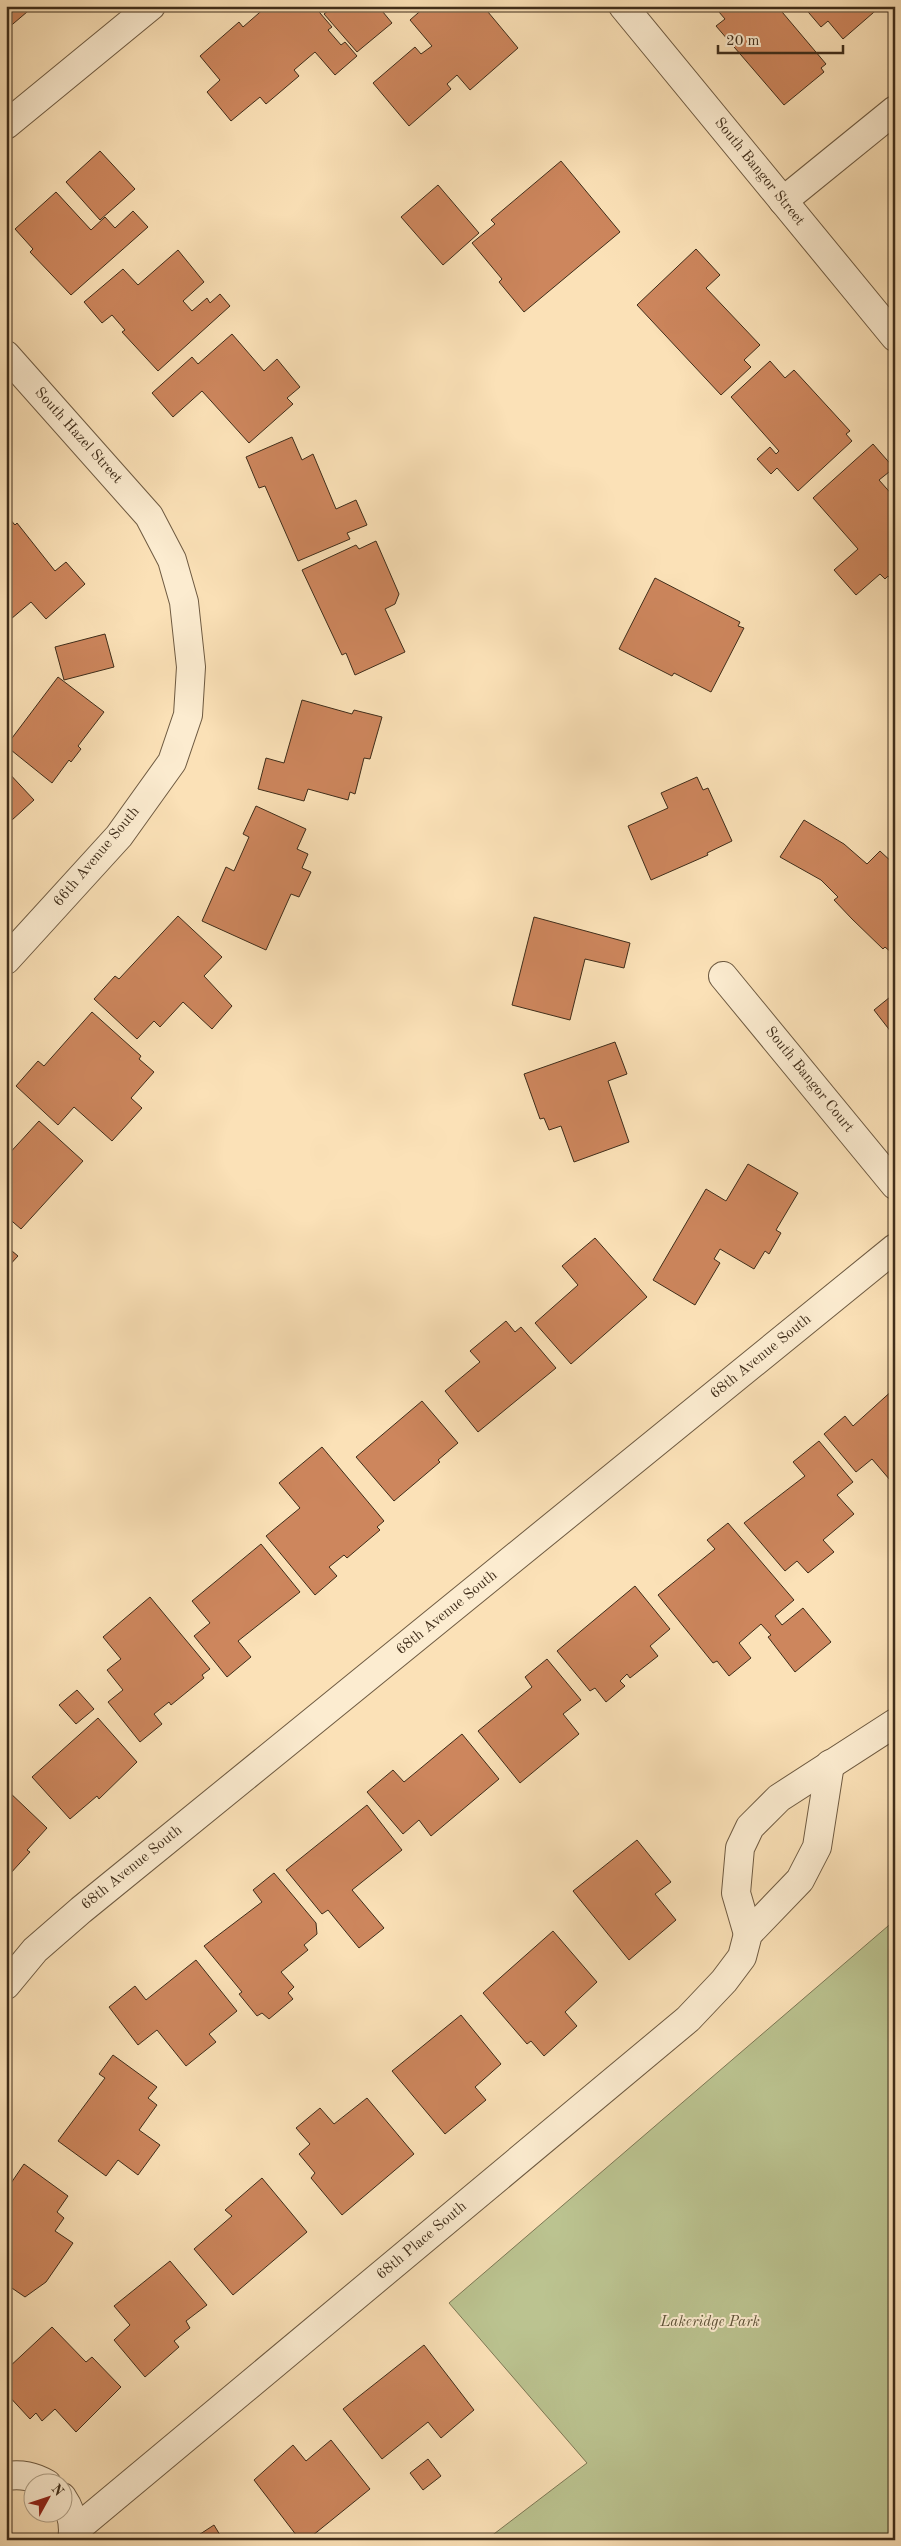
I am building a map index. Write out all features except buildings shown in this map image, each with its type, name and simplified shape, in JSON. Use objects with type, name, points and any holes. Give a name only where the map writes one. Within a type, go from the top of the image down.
[{"type":"street","points":[[6,125],[151,6]]},
{"type":"street","name":"South Bangor Street","points":[[623,6],[895,337]]},
{"type":"street","points":[[783,201],[895,110]]},
{"type":"street","name":"South Hazel Street","points":[[6,355],[149,516]]},
{"type":"street","name":"66th Avenue South","points":[[6,960],[118,836],[172,762],[188,715],[191,667],[184,602],[172,560],[149,516]]},
{"type":"street","name":"South Bangor Court","points":[[723,976],[895,1185]]},
{"type":"street","name":"68th Avenue South","points":[[6,1985],[34,1950],[81,1910],[895,1248]]},
{"type":"street","points":[[748,1934],[736,1893],[740,1848],[750,1827],[779,1798],[895,1723]]},
{"type":"street","name":"68th Place South","points":[[73,2535],[688,2019],[724,1981],[742,1957],[748,1934],[800,1880],[817,1847],[830,1764]]},
{"type":"street","points":[[6,2476],[22,2476]]},
{"type":"green space","name":"Lakeridge Park","points":[[895,1920],[895,2540],[486,2540],[587,2463],[449,2303]]}]
